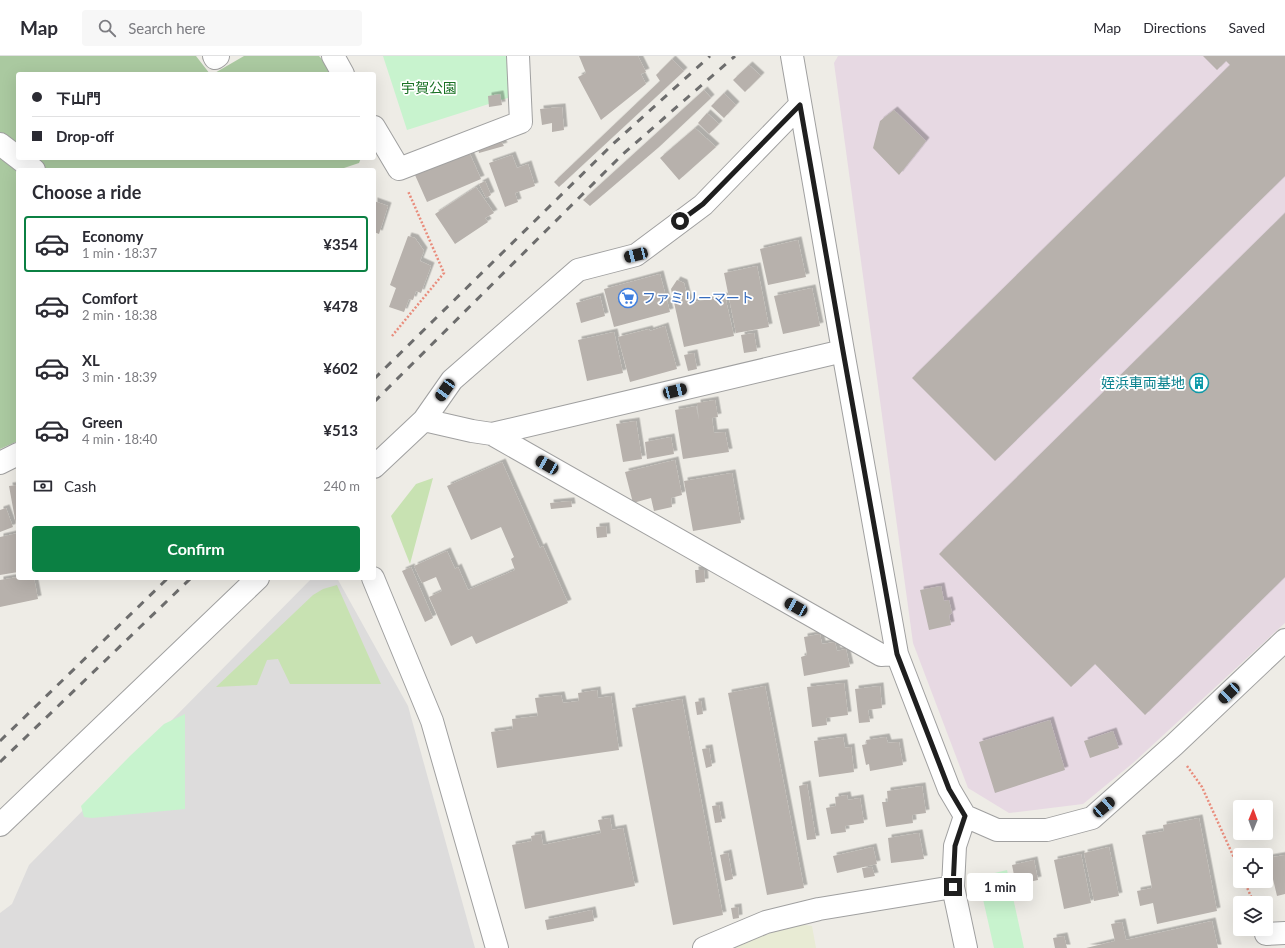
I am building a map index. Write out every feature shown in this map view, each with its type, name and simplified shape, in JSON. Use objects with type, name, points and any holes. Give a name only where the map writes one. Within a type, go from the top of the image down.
[{"type":"street","points":[[214,56],[215,58],[218,56]]},
{"type":"street","points":[[333,56],[342,72]]},
{"type":"street","points":[[376,130],[399,169],[521,122],[518,56]]},
{"type":"street","points":[[792,56],[897,654],[949,789],[965,816],[997,830],[1047,830],[1092,818],[1174,745],[1285,640]]},
{"type":"street","points":[[376,466],[424,420],[452,380],[578,270],[636,255],[703,204],[800,105]]},
{"type":"street","points":[[0,144],[16,156]]},
{"type":"street","points":[[21,160],[31,168]]},
{"type":"street","points":[[492,434],[843,351]]},
{"type":"street","points":[[424,420],[492,434],[881,655],[897,654]]},
{"type":"street","points":[[0,463],[16,455]]},
{"type":"street","points":[[0,825],[256,580]]},
{"type":"street","points":[[374,580],[432,721],[497,948]]},
{"type":"street","points":[[965,816],[955,846],[953,887],[966,948]]},
{"type":"street","points":[[704,948],[766,922],[811,910],[953,887]]},
{"type":"path","points":[[392,336],[444,273],[399,169]]},
{"type":"path","points":[[1174,745],[1202,787],[1233,856]]},
{"type":"shaded area","points":[[838,56],[1285,56],[1285,623],[1133,763],[1083,804],[1009,813],[968,788],[913,643],[834,63]]},
{"type":"shaded area","points":[[310,580],[338,580],[408,706],[475,948],[0,948],[0,913],[12,904],[29,865]]},
{"type":"green space","points":[[0,56],[196,56],[208,72],[16,72],[16,160],[360,160],[359,163],[344,168],[16,168],[16,442],[0,449]]},
{"type":"green space","points":[[244,56],[319,56],[334,72],[216,72]]},
{"type":"green space","name":"宇賀公園","points":[[383,56],[506,56],[511,97],[407,130]]},
{"type":"green space","points":[[433,478],[410,564],[391,516],[416,484]]},
{"type":"green space","points":[[337,585],[381,684],[290,684],[278,659],[267,660],[257,685],[216,687],[313,595],[323,589]]},
{"type":"green space","points":[[185,714],[185,809],[92,818],[84,817],[81,806],[130,756],[164,724]]},
{"type":"green space","points":[[1007,870],[1024,948],[994,948],[978,877]]},
{"type":"green space","points":[[799,924],[812,926],[816,948],[728,948],[743,942]]},
{"type":"building","points":[[579,56],[638,56],[646,72],[641,74],[646,84],[601,120],[578,77],[586,73]]},
{"type":"building","name":"姪浜車両基地","points":[[1203,56],[1285,56],[1285,176],[995,461],[912,378],[1230,65],[1226,61],[1217,70]]},
{"type":"building","points":[[672,59],[684,71],[559,187],[554,182],[660,81],[656,75]]},
{"type":"building","points":[[749,65],[761,76],[745,92],[733,80]]},
{"type":"building","points":[[704,90],[711,98],[659,147],[590,206],[583,200]]},
{"type":"building","points":[[724,93],[736,105],[724,118],[711,106]]},
{"type":"building","points":[[500,94],[502,105],[489,107],[488,96]]},
{"type":"building","points":[[562,107],[564,130],[552,132],[552,123],[542,125],[540,109]]},
{"type":"building","points":[[894,110],[926,141],[899,175],[873,148],[880,121]]},
{"type":"building","points":[[707,113],[719,124],[709,134],[698,123]]},
{"type":"building","points":[[695,128],[716,147],[679,180],[660,158]]},
{"type":"building","points":[[501,141],[504,146],[479,153],[478,148]]},
{"type":"building","points":[[469,152],[481,179],[427,202],[415,175]]},
{"type":"building","points":[[512,155],[517,168],[528,164],[535,186],[515,193],[518,202],[505,207],[489,163]]},
{"type":"building","points":[[485,181],[491,195],[486,198],[479,184]]},
{"type":"building","points":[[476,187],[494,213],[485,218],[488,222],[455,244],[435,214]]},
{"type":"building","points":[[376,202],[388,206],[379,234],[376,233]]},
{"type":"building","name":"姪浜車両基地","points":[[1285,213],[1285,577],[1145,715],[1095,664],[1071,687],[939,554]]},
{"type":"building","points":[[408,236],[415,238],[424,251],[420,261],[431,266],[421,293],[416,291],[413,300],[409,299],[404,312],[389,307],[396,288],[390,285]]},
{"type":"building","points":[[798,240],[806,277],[768,285],[760,249]]},
{"type":"building","points":[[757,266],[769,327],[736,333],[724,273]]},
{"type":"building","points":[[660,274],[670,312],[614,327],[604,289]]},
{"type":"building","points":[[677,280],[684,283],[689,303],[725,296],[734,336],[684,347],[671,289]]},
{"type":"building","points":[[812,288],[820,326],[783,334],[774,296]]},
{"type":"building","points":[[600,296],[605,316],[581,323],[576,303]]},
{"type":"building","points":[[665,326],[677,369],[630,382],[618,337],[649,329],[650,331]]},
{"type":"building","points":[[614,332],[623,373],[587,381],[578,340]]},
{"type":"building","points":[[754,333],[757,351],[744,353],[741,335]]},
{"type":"building","points":[[694,353],[697,369],[688,371],[684,355]]},
{"type":"building","points":[[715,400],[718,417],[699,420],[697,403]]},
{"type":"building","points":[[696,406],[699,420],[712,418],[714,433],[725,432],[729,452],[683,459],[675,410]]},
{"type":"building","points":[[636,421],[642,459],[623,462],[616,424]]},
{"type":"building","points":[[671,437],[674,454],[647,459],[645,442]]},
{"type":"building","points":[[675,460],[682,495],[671,498],[672,507],[654,511],[651,498],[633,503],[625,472]]},
{"type":"building","points":[[502,462],[540,548],[543,546],[568,603],[476,644],[472,636],[451,646],[429,597],[442,591],[436,577],[422,583],[414,566],[447,551],[455,569],[458,567],[468,590],[515,570],[511,559],[514,557],[501,527],[471,540],[447,486]]},
{"type":"building","points":[[732,473],[741,523],[693,531],[684,481]]},
{"type":"building","points":[[16,485],[16,524],[9,486]]},
{"type":"building","points":[[571,501],[572,507],[551,509],[550,503]]},
{"type":"building","points":[[6,508],[13,527],[0,532],[0,510]]},
{"type":"building","points":[[606,526],[607,537],[597,538],[596,527]]},
{"type":"building","points":[[16,533],[16,572],[0,575],[0,537]]},
{"type":"building","points":[[411,567],[433,618],[425,622],[402,571]]},
{"type":"building","points":[[695,570],[704,570],[705,582],[696,583]]},
{"type":"building","points":[[16,577],[16,580],[34,580],[38,599],[0,607],[0,580]]},
{"type":"building","points":[[941,586],[944,601],[949,600],[952,613],[949,615],[951,625],[929,630],[920,590]]},
{"type":"building","points":[[820,634],[822,644],[835,642],[837,651],[846,649],[850,667],[804,676],[801,657],[807,655],[804,637]]},
{"type":"building","points":[[844,683],[848,715],[826,718],[827,725],[812,727],[807,687]]},
{"type":"building","points":[[765,686],[804,888],[767,895],[728,693]]},
{"type":"building","points":[[880,686],[882,708],[868,710],[870,722],[859,723],[855,689]]},
{"type":"building","points":[[597,690],[598,698],[611,696],[619,750],[497,768],[491,732],[513,729],[512,719],[538,716],[535,698],[561,695],[563,703],[579,701],[578,693]]},
{"type":"building","points":[[682,699],[723,915],[673,925],[632,708]]},
{"type":"building","points":[[701,701],[703,714],[697,715],[695,702]]},
{"type":"building","points":[[1050,720],[1065,770],[995,793],[979,742]]},
{"type":"building","points":[[1113,731],[1119,748],[1090,758],[1084,741]]},
{"type":"building","points":[[843,737],[845,748],[851,747],[854,772],[819,777],[814,741]]},
{"type":"building","points":[[886,737],[888,743],[899,742],[903,765],[870,771],[869,764],[866,765],[862,745],[867,744],[866,740]]},
{"type":"building","points":[[709,748],[712,766],[706,768],[702,749]]},
{"type":"building","points":[[807,784],[816,839],[807,840],[799,786]]},
{"type":"building","points":[[922,786],[926,813],[912,815],[913,823],[886,827],[882,802],[888,802],[887,791]]},
{"type":"building","points":[[847,795],[848,800],[860,798],[864,823],[845,826],[846,832],[831,834],[826,808],[836,806],[835,797]]},
{"type":"building","points":[[719,805],[722,822],[715,823],[712,806]]},
{"type":"building","points":[[610,818],[612,830],[623,828],[635,886],[525,909],[512,845],[532,841],[531,836],[541,834],[543,845],[601,833],[598,820]]},
{"type":"building","points":[[1199,818],[1217,911],[1157,924],[1153,903],[1140,906],[1137,891],[1152,888],[1142,835],[1164,831],[1163,825]]},
{"type":"building","points":[[919,833],[924,859],[891,863],[888,838]]},
{"type":"building","points":[[873,847],[877,864],[837,873],[833,856]]},
{"type":"building","points":[[1109,847],[1119,896],[1094,901],[1084,853]]},
{"type":"building","points":[[728,853],[733,879],[725,881],[720,855]]},
{"type":"building","points":[[1081,854],[1091,903],[1064,909],[1054,860]]},
{"type":"building","points":[[1285,855],[1285,894],[1277,896],[1273,879],[1273,857]]},
{"type":"building","points":[[1034,860],[1038,880],[1016,885],[1012,865]]},
{"type":"building","points":[[872,867],[875,876],[864,878],[862,868]]},
{"type":"building","points":[[738,907],[739,918],[733,919],[731,908]]},
{"type":"building","points":[[592,910],[594,921],[547,930],[545,920]]},
{"type":"building","points":[[1212,921],[1218,948],[1086,948],[1115,941],[1111,924],[1122,922],[1126,940]]},
{"type":"building","points":[[1064,936],[1067,948],[1055,948],[1053,938]]},
{"type":"railway","points":[[376,377],[613,144],[710,56]]},
{"type":"railway","points":[[376,400],[623,154],[735,56]]},
{"type":"railway","points":[[0,741],[166,580]]},
{"type":"railway","points":[[0,762],[189,580]]},
{"type":"place","name":"ファミリーマート","points":[[628,298]]},
{"type":"place","name":"姪浜車両基地","points":[[1199,383]]},
{"type":"route","points":[[680,221],[703,204],[800,105],[897,654],[949,789],[965,816],[955,846],[953,887]]}]
